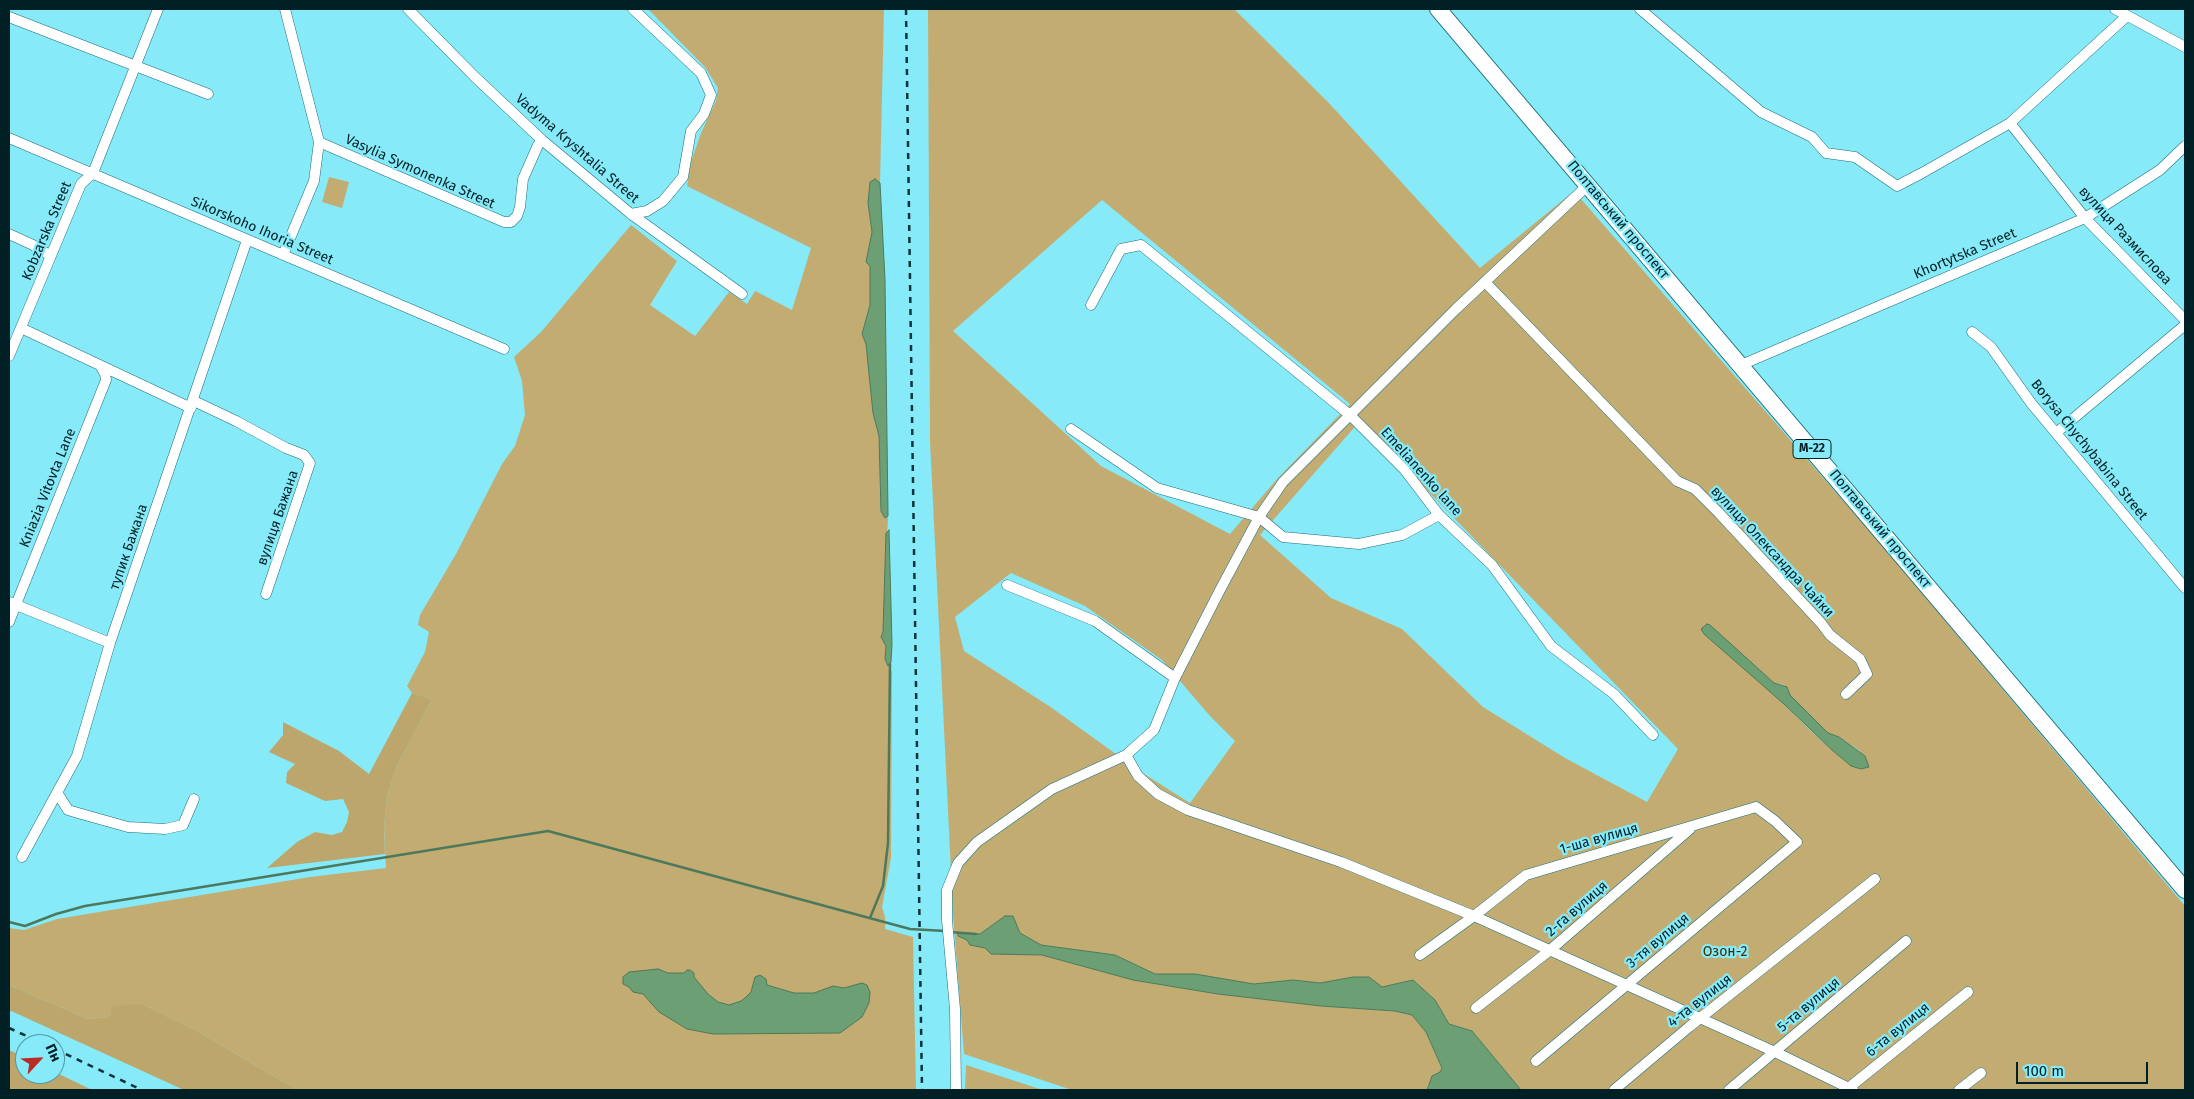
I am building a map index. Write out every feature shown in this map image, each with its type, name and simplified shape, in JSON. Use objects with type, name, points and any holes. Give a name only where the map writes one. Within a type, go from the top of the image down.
[{"type":"highway","name":"Полтавський проспект","points":[[1438,9],[2185,890]]},
{"type":"street","name":"Kobzarska Street","points":[[9,356],[81,184],[92,173],[158,9]]},
{"type":"street","points":[[283,255],[314,180],[319,142],[285,9]]},
{"type":"street","name":"Vadyma Kryshtalia Street","points":[[408,9],[475,77],[542,140],[631,214],[742,294]]},
{"type":"street","points":[[631,214],[647,212],[663,201],[683,177],[691,131],[704,114],[711,95],[701,73],[633,9]]},
{"type":"street","points":[[1640,9],[1761,112],[1812,137],[1826,153],[1855,157],[1897,186],[1922,174],[2010,123],[2127,16]]},
{"type":"street","points":[[2115,9],[2185,47]]},
{"type":"street","points":[[9,17],[208,94]]},
{"type":"street","name":"вулиця Размислова","points":[[2010,123],[2085,218],[2185,320]]},
{"type":"street","name":"Sikorskoho Ihoria Street","points":[[9,138],[504,349]]},
{"type":"street","name":"Vasylia Symonenka Street","points":[[319,142],[504,222],[511,222],[517,216],[520,207],[523,179],[542,140]]},
{"type":"street","name":"Khortytska Street","points":[[1741,365],[2085,218],[2160,170],[2185,146]]},
{"type":"street","points":[[956,1090],[955,1009],[948,936],[947,890],[958,863],[978,842],[1052,789],[1126,755],[1154,730],[1175,678],[1259,517],[1283,482],[1485,282],[1588,185]]},
{"type":"street","points":[[9,234],[33,245],[50,256]]},
{"type":"street","name":"тупик Бажана","points":[[22,857],[77,756],[110,643],[247,240]]},
{"type":"street","name":"Emelianenko lane","points":[[1091,305],[1121,249],[1141,245],[1350,415],[1404,469],[1440,515],[1492,565],[1551,646],[1614,694],[1653,735]]},
{"type":"street","name":"вулиця Олександра Чайки","points":[[1485,282],[1677,481],[1695,489],[1719,513],[1822,623],[1830,635],[1860,659],[1867,674],[1846,694]]},
{"type":"street","points":[[2056,433],[2185,325]]},
{"type":"street","name":"вулиця Бажана","points":[[21,328],[192,405],[236,421],[304,456],[310,463],[266,594]]},
{"type":"street","name":"Borysa Chychybabina Street","points":[[1972,332],[1991,347],[2031,404],[2185,588]]},
{"type":"street","name":"Kniazia Vitovta Lane","points":[[9,622],[13,603],[106,380],[100,365]]},
{"type":"street","points":[[1071,429],[1157,488],[1259,517],[1283,537],[1359,544],[1402,535],[1440,515]]},
{"type":"street","points":[[1007,585],[1095,621],[1175,678]]},
{"type":"street","points":[[13,603],[110,643]]},
{"type":"street","points":[[1126,755],[1138,776],[1158,794],[1188,810],[1341,862],[1474,916],[1775,1052],[1849,1090]]},
{"type":"street","points":[[58,794],[68,810],[128,827],[165,829],[183,825],[194,799]]},
{"type":"street","name":"1-ша вулиця","points":[[1420,955],[1526,875],[1756,808],[1775,821],[1797,842]]},
{"type":"street","name":"2-га вулиця","points":[[1476,1008],[1549,951],[1694,826]]},
{"type":"street","name":"3-тя вулиця","points":[[1536,1061],[1797,842]]},
{"type":"street","name":"4-та вулиця","points":[[1614,1090],[1689,1027],[1875,879]]},
{"type":"street","name":"5-та вулиця","points":[[1729,1090],[1906,941]]},
{"type":"street","name":"6-та вулиця","points":[[1849,1090],[1968,992]]},
{"type":"street","points":[[1959,1090],[1981,1073]]},
{"type":"green space","points":[[648,9],[884,9],[880,183],[875,179],[868,203],[872,232],[866,262],[870,266],[870,305],[862,334],[866,344],[873,413],[879,436],[881,511],[885,517],[888,516],[883,632],[881,637],[886,646],[885,659],[892,672],[891,858],[882,907],[885,917],[885,929],[913,937],[916,1090],[297,1090],[199,1032],[142,1004],[110,1017],[88,1019],[9,985],[9,928],[24,930],[57,919],[310,877],[386,868],[384,826],[387,797],[396,768],[432,699],[412,693],[407,686],[425,652],[429,632],[418,625],[420,615],[456,554],[502,464],[515,446],[525,415],[522,381],[514,357],[541,332],[631,225],[677,261],[650,305],[695,336],[729,292],[747,304],[755,291],[792,310],[811,248],[687,186],[691,162],[701,133],[716,101],[718,88],[705,67]]},
{"type":"green space","name":"Озон-2","points":[[928,9],[1234,9],[1328,102],[1480,268],[1574,191],[1872,534],[2185,906],[2185,1090],[1521,1090],[1472,1031],[1449,1024],[1435,1000],[1413,980],[1382,987],[1353,977],[1320,983],[1293,980],[1254,984],[1195,974],[1155,974],[1115,955],[1041,945],[1020,933],[1013,916],[1005,916],[980,934],[959,933],[970,945],[1042,955],[1133,980],[1218,994],[1321,1006],[1395,1011],[1412,1015],[1426,1032],[1442,1068],[1428,1085],[1427,1090],[1072,1090],[964,1054],[953,913],[930,441]],"holes":[[[1102,200],[1350,404],[1277,479],[1230,534],[1101,466],[953,331]],[[1360,421],[1678,749],[1647,802],[1565,758],[1483,707],[1402,629],[1331,598],[1260,535]],[[1011,573],[1085,606],[1162,660],[1210,716],[1235,741],[1190,803],[1138,770],[1052,708],[964,651],[955,617]],[[1750,662],[1774,683],[1784,685],[1789,690],[1789,695],[1828,734],[1839,737],[1860,751],[1861,769],[1847,763],[1784,704]]]},
{"type":"green space","points":[[329,177],[349,182],[342,208],[322,202]]},
{"type":"green space","points":[[966,1065],[1043,1090],[965,1090]]},
{"type":"shaded area","points":[[875,179],[880,183],[885,280],[888,516],[885,518],[881,511],[879,436],[873,413],[866,344],[862,334],[870,305],[870,266],[866,262],[872,232],[868,203],[870,182]]},
{"type":"shaded area","points":[[889,530],[892,644],[891,662],[888,666],[885,659],[886,646],[881,637],[883,632],[886,533]]},
{"type":"shaded area","points":[[1707,624],[1774,683],[1787,687],[1790,695],[1828,733],[1839,737],[1865,756],[1869,767],[1861,769],[1851,766],[1832,750],[1784,704],[1704,634],[1701,629]]},
{"type":"shaded area","points":[[412,693],[432,699],[396,768],[387,797],[384,826],[385,854],[267,868],[297,842],[315,832],[332,835],[342,832],[349,812],[343,799],[325,801],[286,783],[287,772],[295,764],[269,752],[283,735],[283,722],[339,751],[369,774]]},
{"type":"shaded area","points":[[1005,916],[1013,916],[1020,933],[1041,945],[1115,955],[1155,974],[1195,974],[1254,984],[1293,980],[1320,983],[1353,977],[1369,977],[1382,987],[1413,980],[1435,1000],[1449,1024],[1472,1031],[1521,1090],[1427,1090],[1432,1076],[1440,1072],[1442,1068],[1426,1032],[1412,1015],[1395,1011],[1321,1006],[1218,994],[1133,980],[1042,955],[991,954],[985,948],[970,945],[967,940],[958,936],[958,933],[980,934]]},
{"type":"shaded area","points":[[658,969],[668,973],[684,973],[690,970],[708,994],[718,1002],[729,1005],[746,997],[751,992],[755,977],[760,975],[766,979],[767,985],[794,993],[814,993],[833,986],[844,988],[862,983],[867,985],[870,992],[869,1003],[862,1017],[840,1033],[713,1034],[687,1029],[659,1012],[643,994],[633,992],[623,984],[623,977],[629,972]]},
{"type":"shaded area","points":[[9,985],[88,1019],[110,1017],[112,1006],[142,1004],[199,1032],[297,1090],[184,1090],[9,1010]]},
{"type":"shaded area","points":[[9,1050],[15,1053],[15,1084],[65,1084],[65,1077],[92,1090],[9,1090]]},
{"type":"waterway","points":[[870,918],[883,886],[888,843],[890,664]]},
{"type":"waterway","points":[[9,922],[25,926],[56,914],[85,906],[548,831],[910,929],[945,931]]},
{"type":"waterway","points":[[950,932],[976,934]]},
{"type":"railway","points":[[906,9],[922,1090]]},
{"type":"railway","points":[[9,1028],[22,1034]]},
{"type":"railway","points":[[65,1054],[142,1090]]}]
